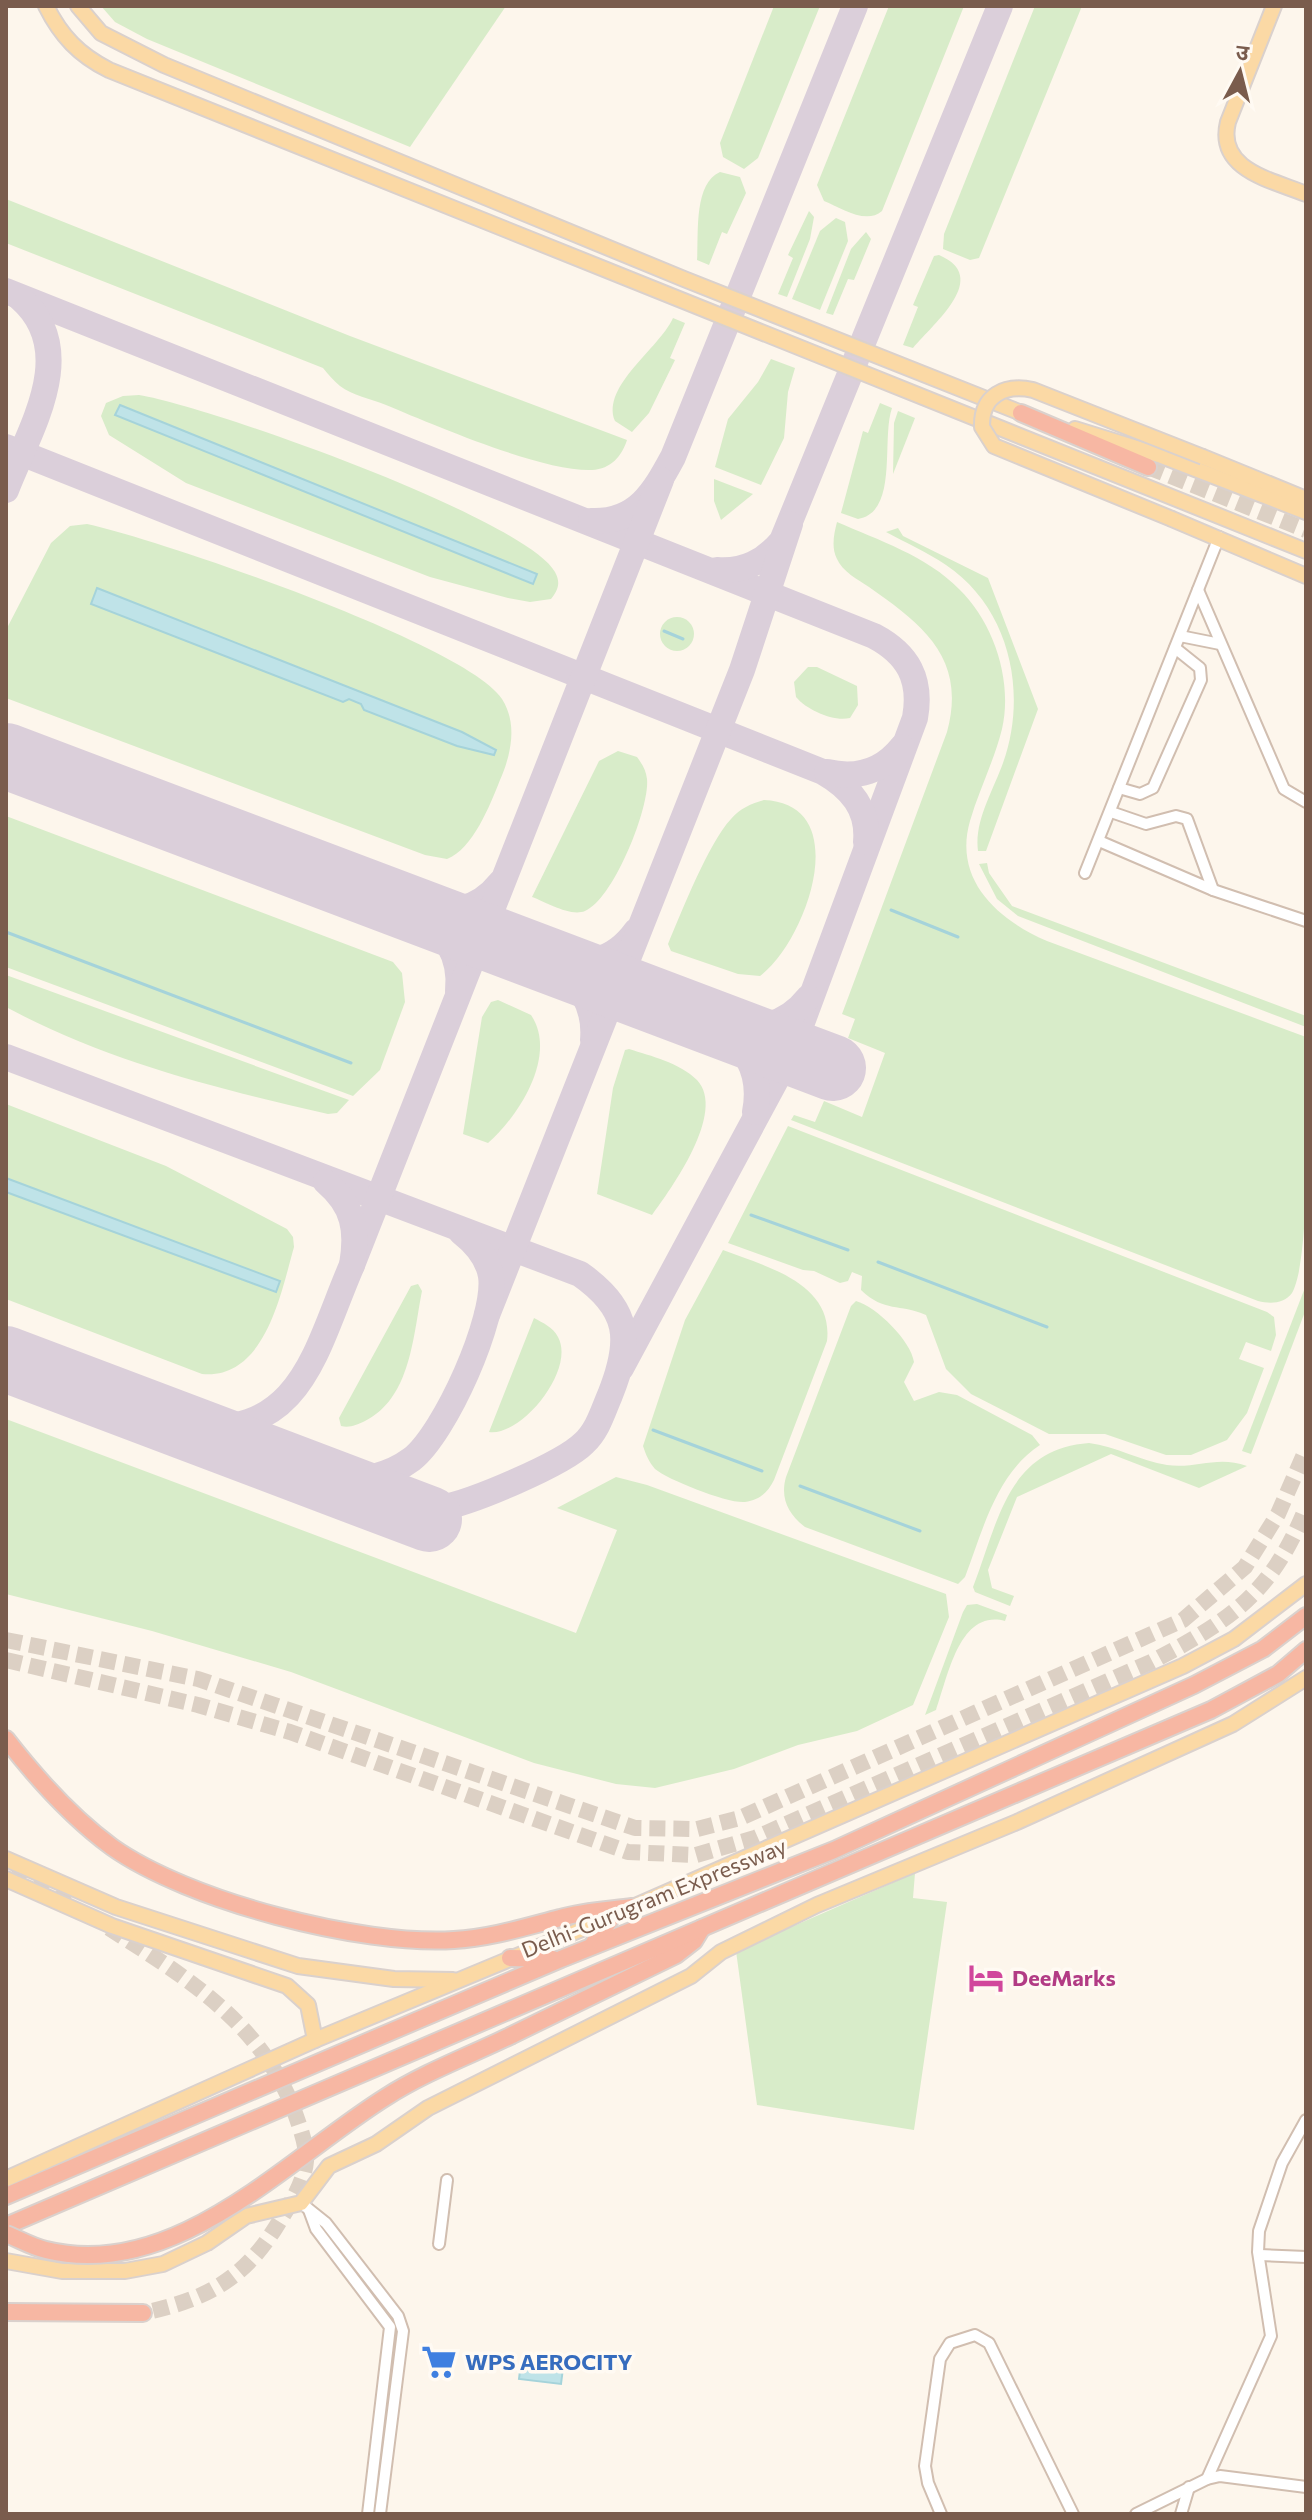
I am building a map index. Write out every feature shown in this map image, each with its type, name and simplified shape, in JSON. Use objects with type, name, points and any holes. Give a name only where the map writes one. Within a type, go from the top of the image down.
[{"type":"highway","points":[[1021,413],[1148,467]]},
{"type":"highway","name":"Delhi-Gurugram Expressway","points":[[6,2196],[592,1946],[834,1850],[1194,1685],[1263,1649],[1306,1616]]},
{"type":"highway","name":"Delhi-Gurugram Expressway","points":[[6,2226],[1211,1710],[1278,1674],[1306,1650]]},
{"type":"highway","points":[[6,1739],[69,1810],[113,1848],[156,1872],[272,1916],[371,1934],[452,1941],[483,1937],[564,1917],[632,1907]]},
{"type":"highway","points":[[592,1946],[613,1915]]},
{"type":"highway","points":[[6,2234],[47,2250],[97,2254],[147,2246],[191,2229],[260,2190],[287,2164],[389,2095],[676,1955],[694,1941],[703,1926]]},
{"type":"highway","points":[[510,1958],[561,1959]]},
{"type":"highway","points":[[6,2312],[143,2313]]},
{"type":"main road","points":[[46,6],[57,28],[73,46],[109,70],[1306,551]]},
{"type":"main road","points":[[78,6],[101,33],[164,65],[1021,413],[1159,455],[1306,512]]},
{"type":"main road","points":[[1274,6],[1228,122],[1226,142],[1239,165],[1306,194]]},
{"type":"main road","points":[[1306,499],[1033,390],[1018,387],[1003,390],[992,396],[984,406],[982,427],[994,446],[1219,537],[1306,576]]},
{"type":"main road","points":[[6,2179],[315,2040],[632,1907],[1183,1666],[1234,1639],[1306,1584]]},
{"type":"main road","points":[[6,2261],[62,2271],[125,2271],[163,2264],[196,2249],[246,2216],[304,2206],[329,2166],[376,2144],[450,2095],[691,1976],[721,1952],[817,1905],[1017,1822],[1233,1724],[1306,1678]]},
{"type":"main road","points":[[6,1859],[116,1907],[298,1966],[394,1979],[460,1980]]},
{"type":"main road","points":[[6,1879],[112,1926],[287,1986],[308,2005],[315,2040]]},
{"type":"main road","points":[[632,1907],[665,1917]]},
{"type":"street","points":[[1085,873],[1219,537]]},
{"type":"street","points":[[1198,590],[1284,789],[1306,802]]},
{"type":"street","points":[[1180,636],[1220,644]]},
{"type":"street","points":[[1119,788],[1140,794],[1153,788],[1201,680],[1200,668],[1175,648]]},
{"type":"street","points":[[1111,812],[1146,824],[1176,816],[1187,819],[1213,890]]},
{"type":"street","points":[[1099,841],[1213,890],[1306,921]]},
{"type":"street","points":[[1207,2479],[1271,2336],[1259,2231],[1278,2177],[1306,2120]]},
{"type":"street","points":[[439,2244],[447,2180]]},
{"type":"street","points":[[304,2206],[316,2229],[390,2327],[368,2514]]},
{"type":"street","points":[[304,2206],[326,2223],[398,2316],[403,2331],[380,2514]]},
{"type":"street","points":[[1260,2255],[1306,2257]]},
{"type":"street","points":[[941,2514],[928,2483],[925,2466],[940,2359],[950,2343],[975,2335],[989,2343],[1073,2514]]},
{"type":"street","points":[[1136,2514],[1207,2479],[1236,2476],[1306,2487]]},
{"type":"street","points":[[1181,2514],[1189,2487]]},
{"type":"green space","points":[[101,6],[506,6],[410,147],[147,39],[115,22]]},
{"type":"green space","points":[[774,6],[820,6],[758,158],[744,169],[723,157],[720,143]]},
{"type":"green space","points":[[889,6],[964,6],[882,211],[876,215],[861,216],[824,201],[817,185]]},
{"type":"green space","points":[[1035,6],[1082,6],[979,258],[970,260],[943,249],[944,234]]},
{"type":"green space","points":[[720,172],[740,177],[746,193],[727,234],[722,232],[709,265],[697,260],[699,211],[705,187]]},
{"type":"green space","points":[[6,199],[350,336],[627,440],[625,446],[615,461],[605,467],[571,469],[489,446],[356,394],[340,386],[323,368],[6,243]]},
{"type":"green space","points":[[809,211],[814,217],[810,239],[787,297],[778,294],[793,258],[788,255]]},
{"type":"green space","points":[[836,218],[845,222],[848,241],[820,310],[792,299],[820,231]]},
{"type":"green space","points":[[866,232],[871,239],[854,280],[848,279],[833,315],[826,313],[851,249]]},
{"type":"green space","points":[[939,255],[954,264],[960,275],[954,300],[913,348],[903,345],[918,307],[913,305],[934,256]]},
{"type":"green space","points":[[673,318],[685,323],[670,358],[675,360],[649,413],[632,432],[615,421],[613,408],[616,394]]},
{"type":"green space","points":[[771,359],[795,368],[788,392],[784,438],[761,485],[715,467],[728,419],[758,382]]},
{"type":"green space","points":[[139,395],[229,420],[361,467],[428,495],[487,523],[531,549],[555,572],[557,589],[551,599],[530,602],[430,577],[186,483],[109,435],[101,416],[106,403],[123,396]],"holes":[[[120,405],[537,574],[532,584],[116,415]]]},
{"type":"green space","points":[[880,403],[892,408],[884,489],[871,513],[858,519],[841,513],[863,431],[868,433]]},
{"type":"green space","points":[[898,411],[915,418],[893,474],[894,423]]},
{"type":"green space","points":[[714,479],[753,494],[721,520],[714,501]]},
{"type":"green space","points":[[837,522],[901,550],[946,577],[971,603],[991,636],[1002,673],[1005,711],[999,741],[970,821],[966,842],[968,862],[984,895],[1012,922],[1047,941],[1306,1037],[1303,1246],[1292,1293],[1285,1299],[1272,1303],[1258,1301],[791,1120],[794,1115],[815,1122],[824,1101],[862,1117],[885,1053],[848,1038],[855,1019],[842,1014],[947,732],[952,706],[951,683],[936,646],[907,615],[839,563],[834,545]]},
{"type":"green space","points":[[87,524],[241,572],[374,624],[433,651],[477,677],[502,699],[510,719],[511,740],[504,770],[473,836],[447,859],[425,855],[6,698],[6,630],[51,543],[70,526]],"holes":[[[97,589],[462,732],[495,751],[493,755],[457,746],[364,710],[361,704],[349,699],[343,701],[91,604]]]},
{"type":"green space","points":[[898,528],[903,536],[988,578],[1038,709],[986,851],[978,851],[979,829],[1003,763],[1014,709],[1008,654],[999,628],[968,583],[939,560],[886,532]]},
{"type":"green space","points":[[677,617],[689,622],[694,634],[689,646],[677,651],[665,646],[660,634],[665,622]]},
{"type":"green space","points":[[808,667],[817,667],[857,686],[858,705],[850,718],[821,714],[796,697],[794,682]]},
{"type":"green space","points":[[618,751],[637,757],[647,779],[643,810],[618,872],[596,903],[585,911],[565,911],[532,897],[599,761]]},
{"type":"green space","points":[[764,800],[792,807],[809,824],[815,848],[814,877],[793,935],[777,959],[760,976],[738,974],[671,951],[668,944],[714,844],[738,812]]},
{"type":"green space","points":[[6,816],[393,962],[402,973],[405,1002],[380,1070],[353,1096],[6,967]]},
{"type":"green space","points":[[987,863],[989,873],[1012,906],[1306,1016],[1306,1027],[1018,916],[997,899],[979,864]]},
{"type":"green space","points":[[6,975],[349,1100],[337,1113],[328,1114],[204,1083],[123,1058],[6,1007]]},
{"type":"green space","points":[[498,1000],[531,1015],[538,1031],[540,1048],[531,1084],[522,1101],[488,1143],[463,1134],[482,1017],[491,1002]]},
{"type":"green space","points":[[625,1050],[682,1069],[697,1080],[704,1094],[705,1111],[693,1150],[652,1215],[597,1194],[613,1088]]},
{"type":"green space","points":[[6,1104],[166,1166],[287,1229],[293,1237],[294,1247],[276,1309],[255,1349],[241,1363],[224,1372],[202,1374],[6,1299],[6,1192],[275,1292],[280,1281],[6,1178]]},
{"type":"green space","points":[[788,1126],[1267,1312],[1274,1317],[1276,1335],[1271,1351],[1246,1342],[1239,1359],[1264,1368],[1247,1413],[1227,1440],[1191,1455],[1166,1455],[1105,1434],[1049,1434],[971,1394],[946,1369],[926,1315],[877,1302],[861,1290],[862,1276],[852,1272],[848,1281],[840,1283],[814,1271],[803,1270],[728,1243]]},
{"type":"green space","points":[[723,1250],[793,1280],[820,1305],[826,1321],[827,1341],[774,1480],[763,1495],[745,1502],[713,1495],[662,1474],[651,1464],[643,1446],[685,1320]]},
{"type":"green space","points":[[418,1284],[422,1291],[416,1327],[401,1382],[380,1411],[359,1424],[341,1426],[339,1418],[411,1286]]},
{"type":"green space","points":[[1306,1285],[1306,1309],[1251,1454],[1242,1451]]},
{"type":"green space","points":[[856,1301],[883,1317],[907,1344],[914,1362],[904,1382],[914,1401],[939,1392],[957,1395],[1032,1435],[1040,1445],[1012,1471],[1002,1487],[985,1522],[965,1577],[958,1584],[805,1527],[787,1505],[784,1492],[786,1477],[851,1306]]},
{"type":"green space","points":[[534,1318],[551,1328],[558,1337],[562,1351],[553,1383],[530,1413],[516,1424],[502,1431],[489,1432]]},
{"type":"green space","points":[[6,1419],[576,1633],[617,1530],[557,1508],[616,1477],[647,1485],[946,1594],[949,1617],[913,1705],[857,1731],[798,1745],[734,1769],[655,1788],[616,1784],[534,1763],[291,1672],[152,1631],[6,1594]]},
{"type":"green space","points":[[1089,1443],[1167,1465],[1226,1462],[1247,1466],[1199,1488],[1111,1454],[1017,1497],[988,1570],[992,1588],[1014,1596],[1010,1606],[975,1592],[973,1587],[999,1515],[1023,1474],[1040,1459],[1061,1448]]},
{"type":"green space","points":[[977,1604],[1007,1615],[1005,1621],[989,1620],[976,1625],[966,1635],[951,1664],[936,1710],[925,1715],[963,1612],[967,1605]]},
{"type":"green space","points":[[915,1873],[913,1898],[947,1902],[914,2130],[757,2105],[736,1951]]},
{"type":"water","points":[[120,405],[537,574],[533,584],[115,415]]},
{"type":"water","points":[[97,588],[462,732],[496,750],[494,755],[457,746],[364,710],[361,704],[349,699],[343,702],[91,604]]},
{"type":"water","points":[[6,1178],[280,1281],[276,1292],[6,1192]]},
{"type":"water","points":[[521,2363],[563,2368],[561,2384],[519,2379]]},
{"type":"waterway","points":[[664,631],[683,639]]},
{"type":"waterway","points":[[891,910],[958,937]]},
{"type":"waterway","points":[[6,932],[351,1063]]},
{"type":"waterway","points":[[751,1215],[848,1250]]},
{"type":"waterway","points":[[878,1262],[1047,1327]]},
{"type":"waterway","points":[[653,1430],[762,1471]]},
{"type":"waterway","points":[[800,1486],[920,1531]]},
{"type":"taxiway","points":[[591,521],[621,517],[632,511],[651,493],[673,457],[855,6]]},
{"type":"taxiway","points":[[717,570],[753,564],[782,541],[1000,6]]},
{"type":"taxiway","points":[[6,291],[874,636],[896,651],[910,669],[916,691],[915,718],[791,1052],[621,1368]]},
{"type":"taxiway","points":[[6,490],[37,417],[48,366],[47,342],[38,319],[20,298]]},
{"type":"taxiway","points":[[6,447],[823,772],[850,792],[856,801],[864,819],[866,842]]},
{"type":"taxiway","points":[[352,1265],[661,480]]},
{"type":"taxiway","points":[[487,1315],[742,670],[790,524]]},
{"type":"taxiway","points":[[827,772],[849,774],[869,771],[886,762],[902,747]]},
{"type":"taxiway","points":[[414,910],[439,912],[461,909],[482,900],[500,883]]},
{"type":"taxiway","points":[[416,911],[435,927],[449,945],[457,966],[458,991]]},
{"type":"taxiway","points":[[547,960],[597,960],[618,950],[636,931]]},
{"type":"taxiway","points":[[550,961],[569,976],[584,994],[592,1016],[593,1040]]},
{"type":"taxiway","points":[[721,1026],[746,1028],[769,1025],[789,1015],[808,998]]},
{"type":"taxiway","points":[[711,1022],[733,1039],[748,1060],[756,1084],[755,1112]]},
{"type":"taxiway","points":[[6,1057],[580,1274],[609,1300],[622,1327],[622,1358],[600,1420],[584,1443],[516,1482],[473,1499],[435,1509],[398,1507]]},
{"type":"taxiway","points":[[189,1428],[227,1427],[257,1418],[281,1403],[299,1382],[314,1356],[352,1265],[354,1252],[352,1219],[343,1200],[326,1182]]},
{"type":"taxiway","points":[[331,1482],[374,1477],[403,1465],[425,1445],[453,1401],[477,1346],[491,1295],[487,1263],[476,1246],[461,1232]]},
{"type":"runway","points":[[6,756],[833,1068]]},
{"type":"runway","points":[[6,1359],[429,1519]]},
{"type":"tunnel","points":[[1148,467],[1306,530]]},
{"type":"tunnel","points":[[6,1640],[198,1679],[635,1828],[697,1829],[740,1818],[1183,1620],[1245,1567],[1278,1514],[1306,1450]]},
{"type":"tunnel","points":[[6,1660],[198,1705],[290,1732],[628,1852],[696,1855],[755,1838],[1179,1647],[1226,1617],[1263,1583],[1293,1538],[1306,1508]]},
{"type":"tunnel","points":[[16,1865],[73,1905]]},
{"type":"tunnel","points":[[109,1928],[193,1985],[242,2028],[281,2081],[295,2113],[306,2155],[305,2170],[295,2196],[263,2246],[235,2275],[185,2302],[143,2313]]},
{"type":"place","name":"DeeMarks","points":[[986,1978]]},
{"type":"place","name":"WPS AEROCITY","points":[[439,2362]]}]
